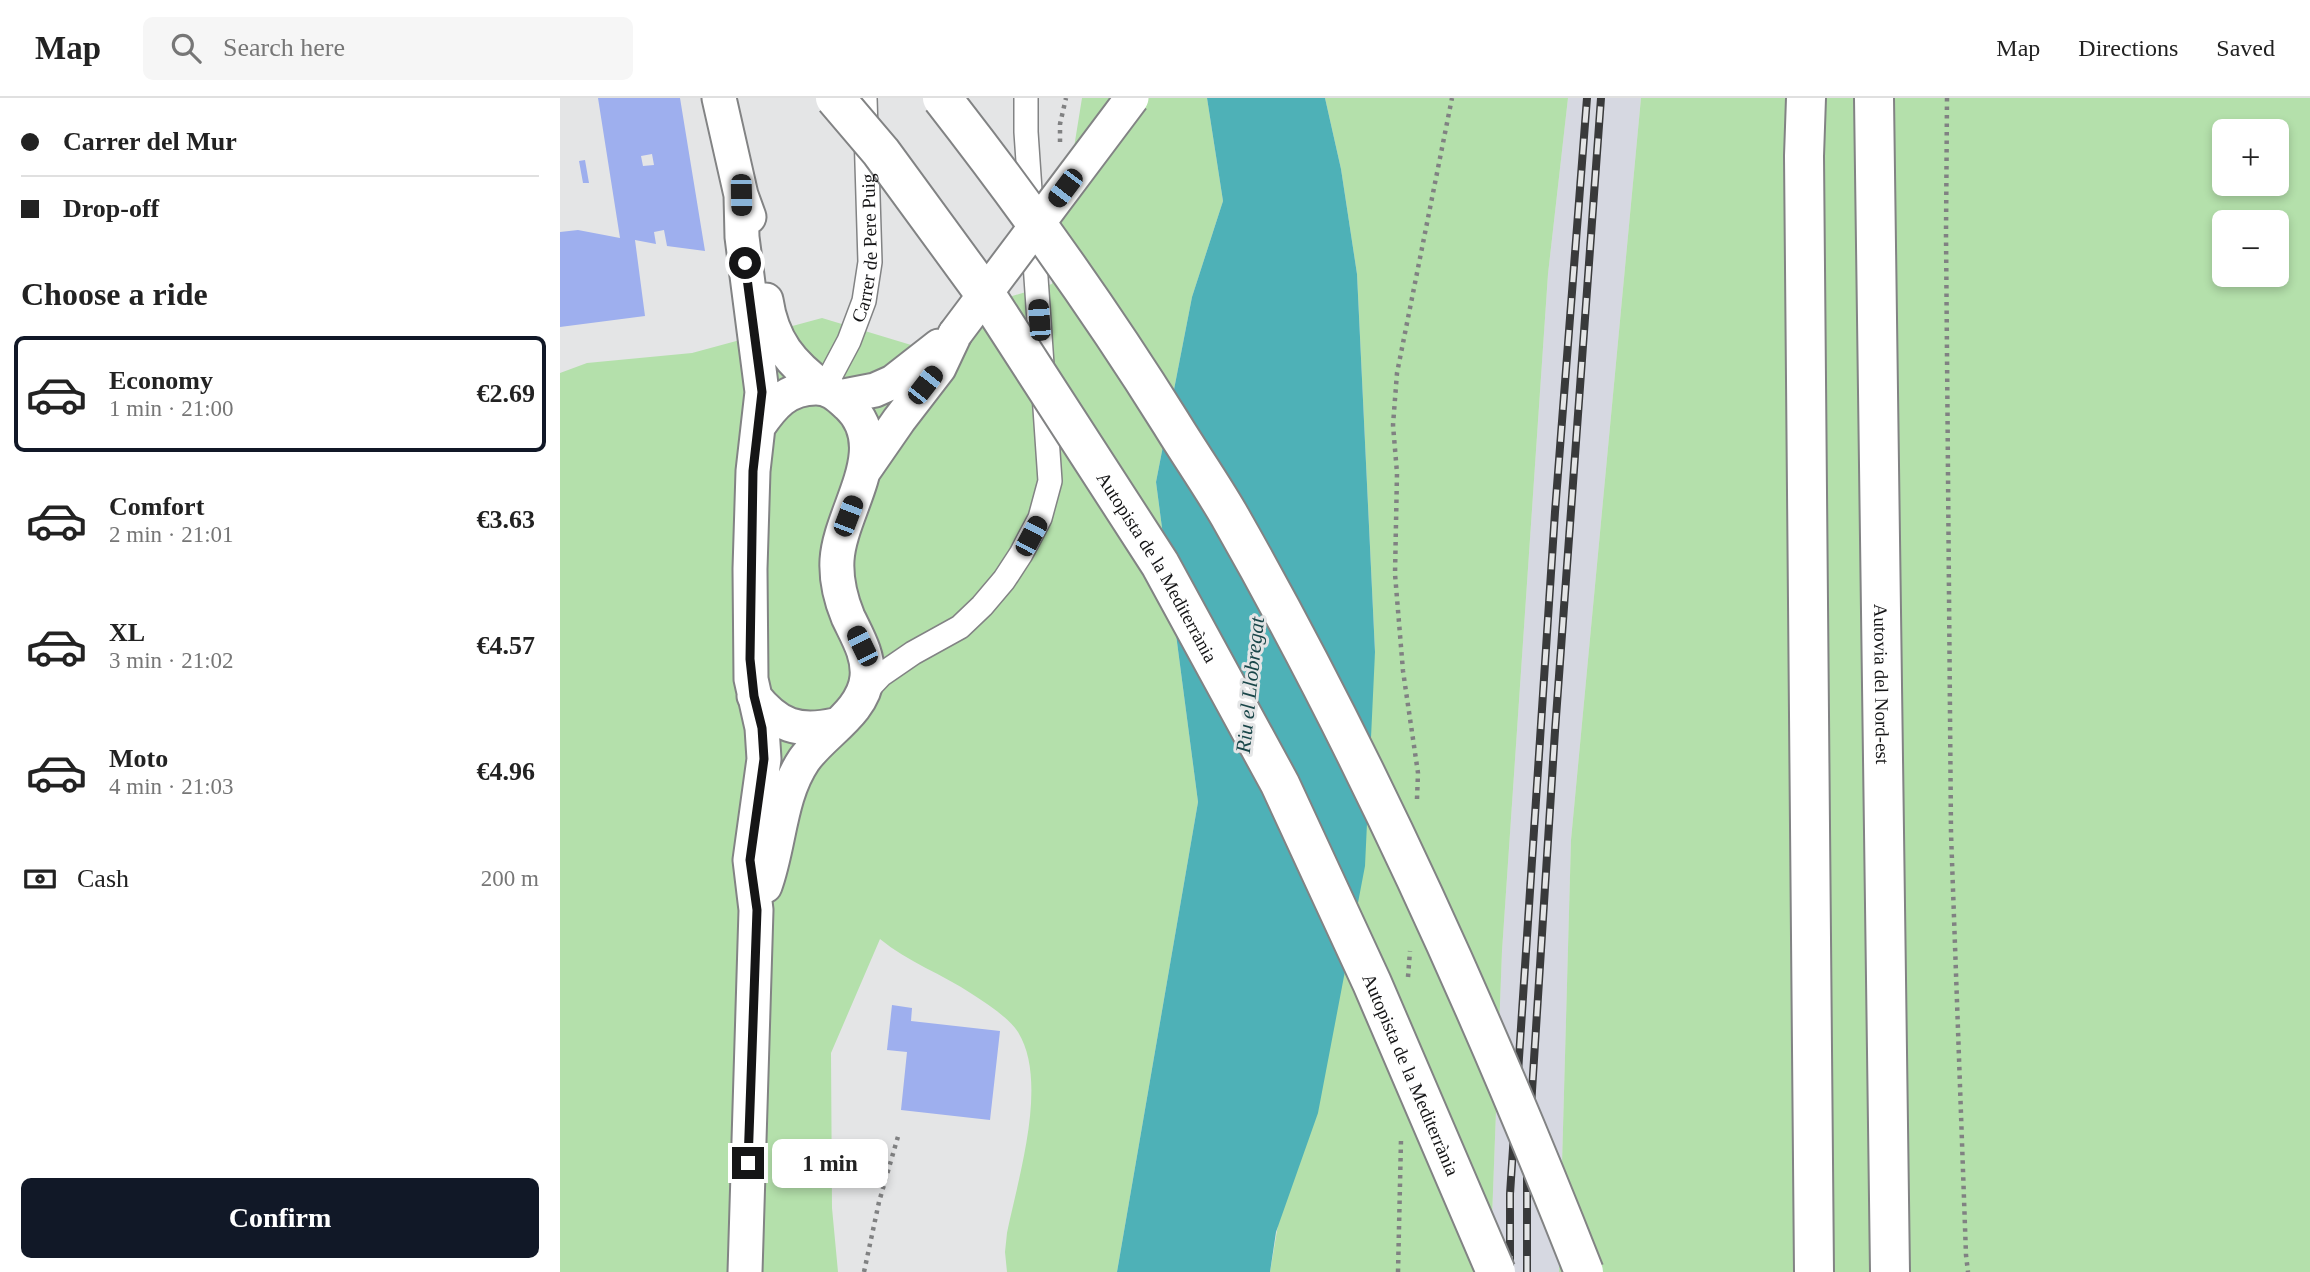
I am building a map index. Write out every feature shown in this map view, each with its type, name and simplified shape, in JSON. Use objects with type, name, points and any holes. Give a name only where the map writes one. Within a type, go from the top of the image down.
[{"type":"highway","name":"Autopista de la Mediterrània","points":[[835,98],[881,152],[990,300],[1160,564],[1280,784],[1372,983],[1496,1272]]},
{"type":"highway","points":[[942,98],[1045,232],[1138,369],[1228,513],[1344,727],[1441,932],[1584,1272]]},
{"type":"highway","points":[[1806,98],[1804,156],[1814,1272]]},
{"type":"highway","name":"Autovia del Nord-est","points":[[1874,98],[1890,1272]]},
{"type":"main road","points":[[719,98],[741,195],[757,241],[768,312],[776,337],[789,358],[855,412],[864,429],[867,447],[863,472],[837,560],[840,591],[867,661],[867,678],[862,695],[845,717],[814,747],[795,775],[786,802],[773,865],[757,910]]},
{"type":"main road","points":[[863,472],[939,368],[955,334],[1132,98]]},
{"type":"main road","points":[[741,195],[742,237],[762,392],[753,471],[750,659],[754,696],[762,728],[764,759],[750,860],[757,910],[745,1272]]},
{"type":"main road","points":[[758,427],[771,407],[788,394],[804,388],[831,393],[875,390],[893,382],[955,334]]},
{"type":"main road","points":[[754,696],[773,716],[790,725],[815,729],[835,725]]},
{"type":"street","name":"Carrer de Pere Puig","points":[[831,393],[864,301],[870,262],[865,98]]},
{"type":"street","points":[[862,695],[881,675],[913,653],[960,627],[982,606],[1004,580],[1040,518],[1050,481],[1026,132],[1026,98]]},
{"type":"path","points":[[1059,145],[1060,124],[1066,98]]},
{"type":"path","points":[[1418,773],[1403,671],[1395,574],[1397,473],[1393,425],[1398,373],[1452,98]]},
{"type":"path","points":[[1947,98],[1951,833],[1968,1272]]},
{"type":"path","points":[[864,1272],[879,1202],[900,1133]]},
{"type":"path","points":[[1398,1272],[1399,1180]]},
{"type":"shaded area","points":[[1568,98],[1641,98],[1571,840],[1559,1272],[1490,1272],[1502,951],[1548,274]]},
{"type":"green space","points":[[1082,98],[1207,98],[1223,201],[1192,297],[1156,482],[1198,802],[1117,1272],[1007,1272],[1007,1233],[1028,1131],[1031,1103],[1027,1053],[1018,1032],[997,1011],[880,939],[831,1053],[832,1208],[838,1272],[560,1272],[560,373],[587,363],[692,353],[822,318],[931,351],[1009,297],[1052,284]]},
{"type":"green space","points":[[1325,98],[1568,98],[1548,274],[1502,951],[1490,1272],[1270,1272],[1375,652],[1357,274],[1341,169]]},
{"type":"green space","points":[[1641,98],[2310,98],[2310,1272],[1559,1272],[1571,840]]},
{"type":"water","name":"Riu el Llobregat","points":[[1207,98],[1325,98],[1341,169],[1357,274],[1375,652],[1365,866],[1318,1113],[1276,1232],[1270,1272],[1117,1272],[1198,802],[1156,482],[1192,297],[1223,201]]},
{"type":"building","points":[[598,98],[680,98],[705,251],[667,246],[664,230],[654,232],[656,244],[635,240],[645,316],[560,327],[560,232],[578,230],[620,238]],"holes":[[[652,154],[654,165],[643,166],[641,156]]]},
{"type":"building","points":[[585,160],[589,183],[583,183],[579,161]]},
{"type":"building","points":[[892,1005],[912,1008],[911,1021],[1000,1031],[990,1120],[901,1110],[907,1052],[887,1050]]},
{"type":"railway","points":[[1510,1272],[1510,1194],[1555,512],[1587,98]]},
{"type":"railway","points":[[1527,1272],[1527,1169],[1555,731],[1601,98]]},
{"type":"route","points":[[745,263],[762,392],[753,471],[750,659],[751,679],[762,728],[764,759],[750,860],[757,910],[748,1163]]}]
